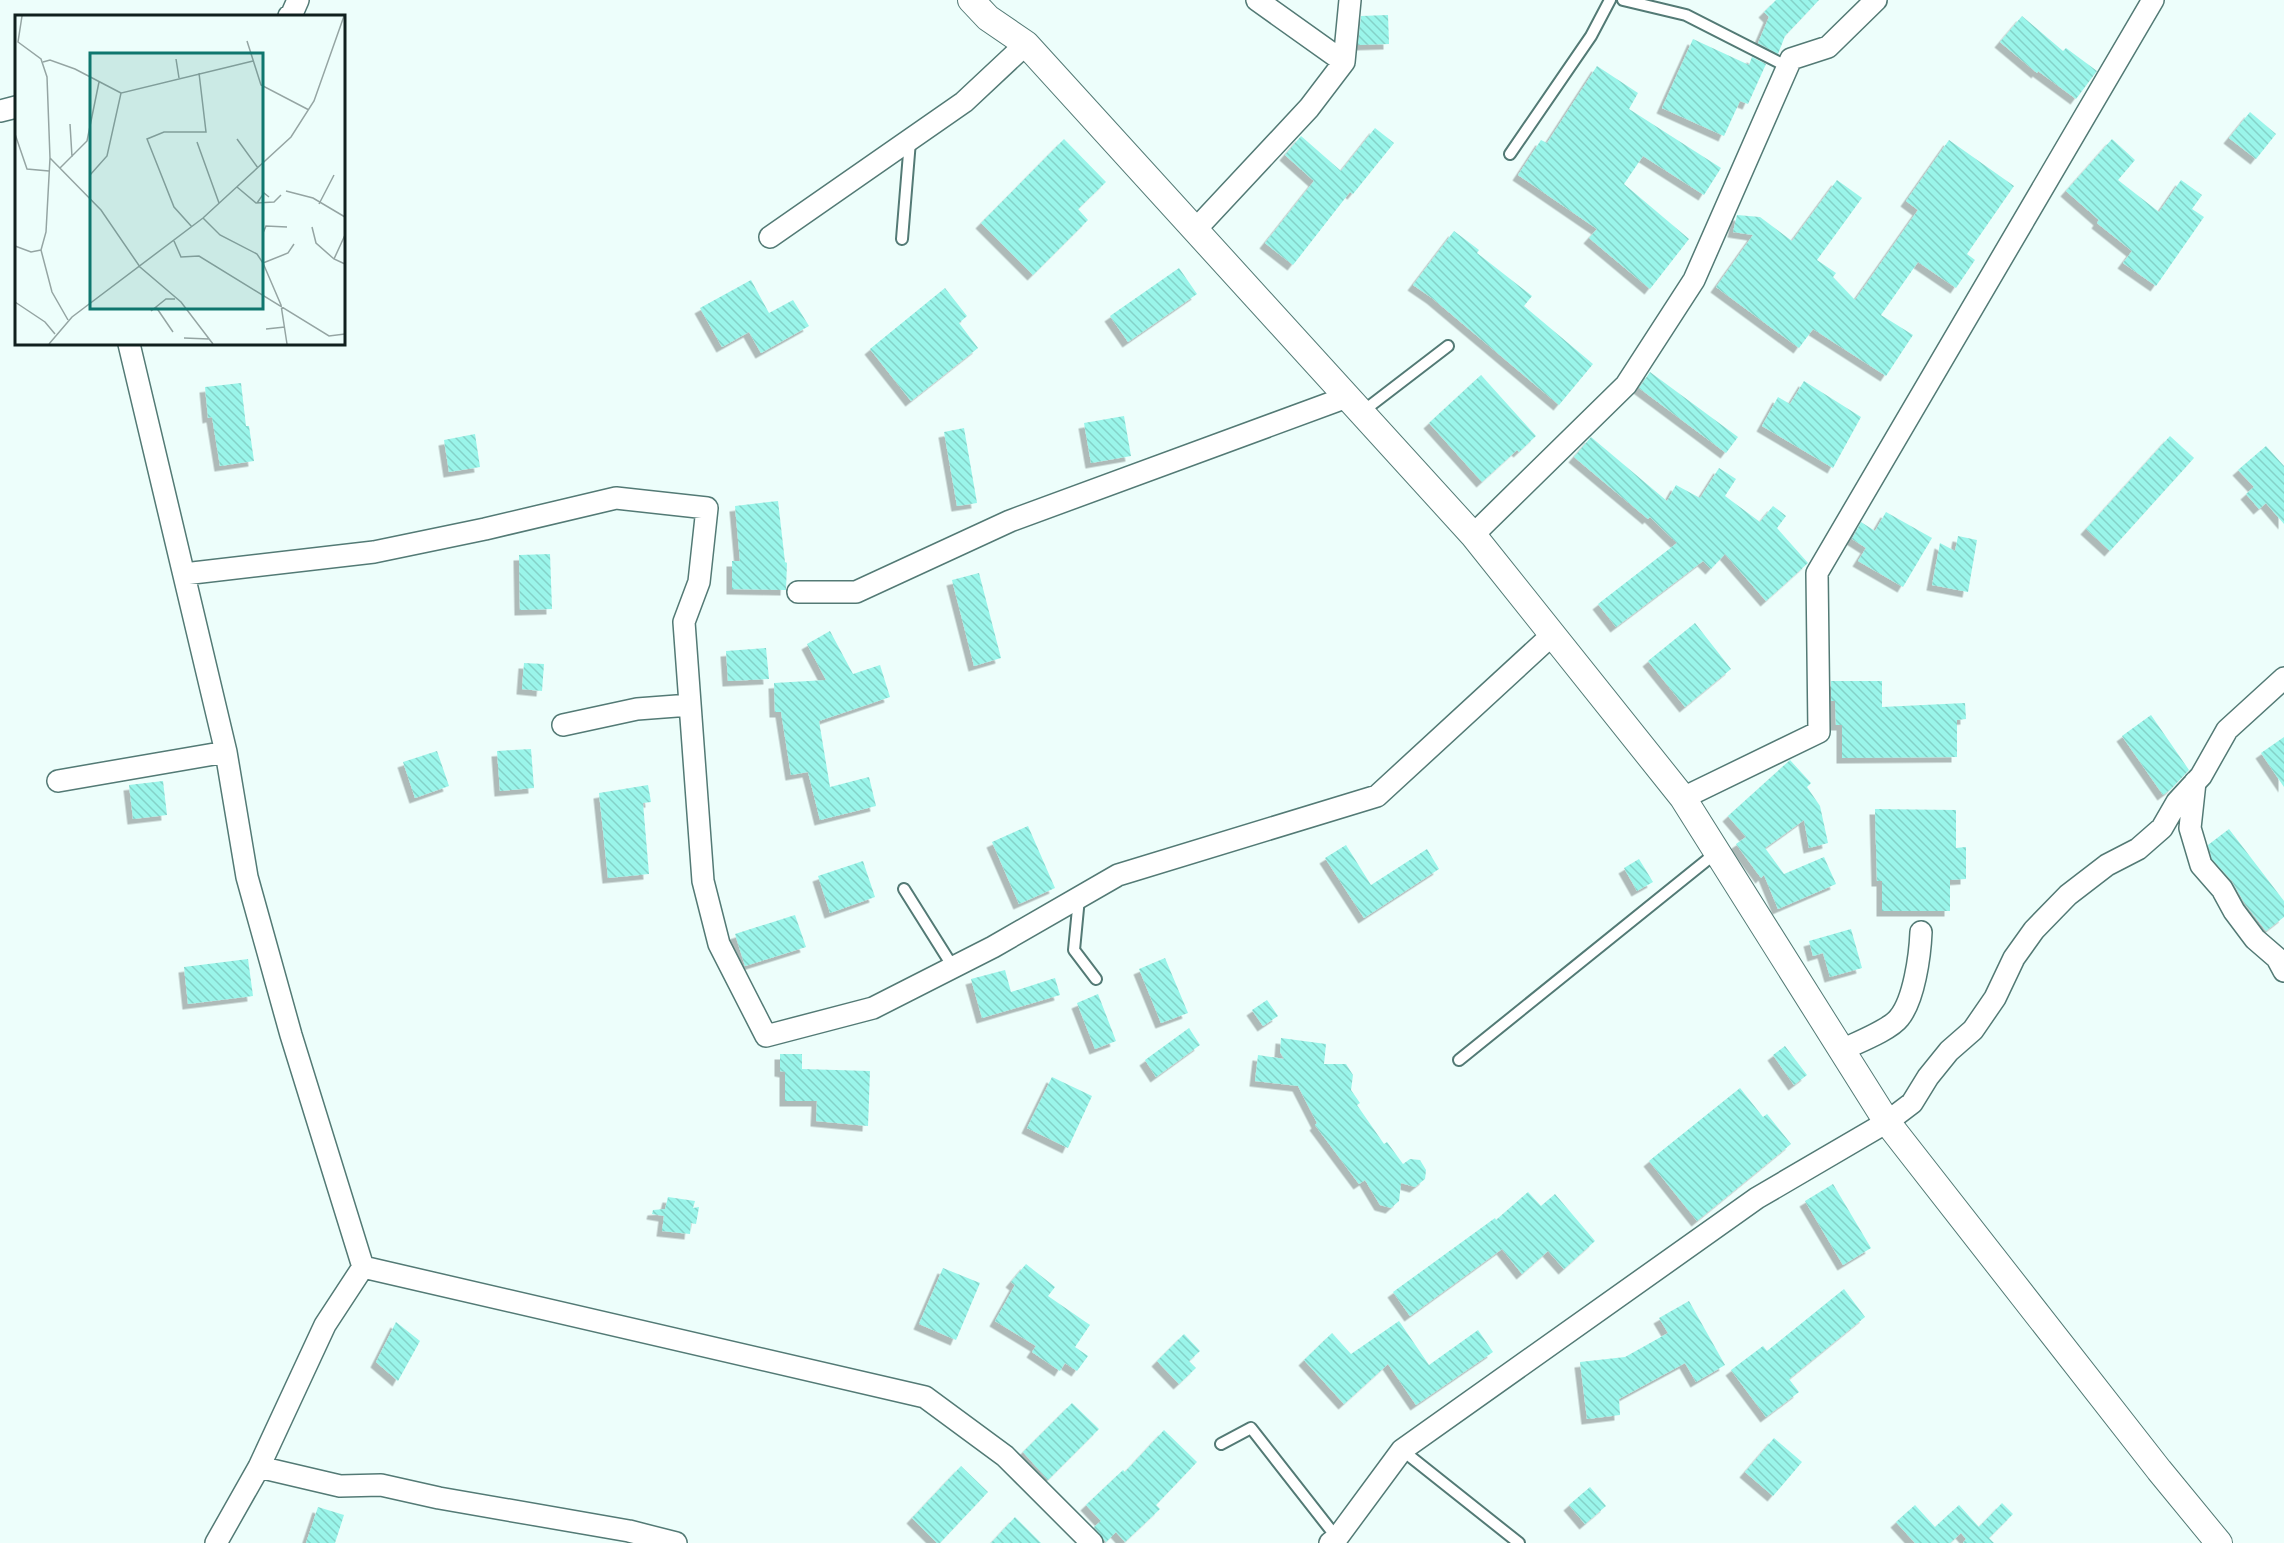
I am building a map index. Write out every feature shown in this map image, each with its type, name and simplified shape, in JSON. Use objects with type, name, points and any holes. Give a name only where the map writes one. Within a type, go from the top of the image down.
[{"type":"street","points":[[291,15],[297,0]]},
{"type":"street","points":[[971,0],[988,18],[1026,44],[1473,535],[1683,798],[1887,1122],[2159,1470],[2219,1543]]},
{"type":"street","points":[[1257,0],[1344,62]]},
{"type":"street","points":[[1196,230],[1308,108],[1344,62],[1350,0]]},
{"type":"street","points":[[1473,535],[1626,385],[1694,280],[1791,59],[1828,47],[1876,0]]},
{"type":"street","points":[[1683,798],[1818,732],[1816,573],[2153,0]]},
{"type":"street","points":[[770,237],[964,102],[1026,44]]},
{"type":"street","points":[[0,111],[15,106]]},
{"type":"street","points":[[129,345],[226,752],[246,877],[291,1035],[363,1267]]},
{"type":"street","points":[[798,592],[855,592],[1010,521],[1354,404]]},
{"type":"street","points":[[184,574],[375,552],[616,498],[707,508],[699,582],[684,622],[703,881],[719,944],[766,1036],[873,1008],[993,947],[1118,875],[1377,796],[1552,635]]},
{"type":"street","points":[[1334,1540],[1402,1450],[1757,1198],[1887,1122],[1912,1103],[1928,1077],[1949,1051],[1972,1030],[1995,998],[2014,958],[2034,930],[2068,895],[2107,865],[2138,849],[2162,828],[2177,802],[2195,782],[2227,730],[2284,678]]},
{"type":"street","points":[[563,725],[637,709],[690,705]]},
{"type":"street","points":[[58,781],[226,752]]},
{"type":"street","points":[[2195,782],[2190,828],[2201,865],[2222,889],[2234,911],[2255,939],[2278,948],[2284,971]]},
{"type":"street","points":[[1842,1050],[1899,1019],[1908,1000],[1920,948],[1921,932]]},
{"type":"street","points":[[216,1543],[259,1467],[325,1325],[363,1267]]},
{"type":"street","points":[[363,1267],[925,1397],[1005,1456],[1092,1543]]},
{"type":"street","points":[[259,1467],[340,1486],[381,1485],[439,1498],[629,1531],[676,1543]]},
{"type":"lane","points":[[1510,154],[1591,36],[1610,0]]},
{"type":"lane","points":[[1623,0],[1686,15],[1788,67]]},
{"type":"lane","points":[[902,239],[910,140]]},
{"type":"lane","points":[[1354,404],[1448,346]]},
{"type":"lane","points":[[1459,1060],[1717,852]]},
{"type":"lane","points":[[904,889],[953,967]]},
{"type":"lane","points":[[1079,898],[1074,950],[1096,979]]},
{"type":"lane","points":[[1221,1444],[1251,1428],[1334,1540]]},
{"type":"lane","points":[[1402,1450],[1519,1543]]},
{"type":"building","points":[[1776,0],[1819,0],[1785,36],[1778,54],[1758,43],[1769,17],[1764,12]]},
{"type":"building","points":[[1388,15],[1389,44],[1358,45],[1361,16]]},
{"type":"building","points":[[2022,16],[2063,51],[2066,48],[2097,71],[2076,99],[2038,71],[2037,73],[2000,42]]},
{"type":"building","points":[[1693,39],[1749,65],[1752,57],[1766,64],[1748,104],[1740,101],[1724,136],[1662,108]]},
{"type":"building","points":[[1597,66],[1638,93],[1629,109],[1721,168],[1704,195],[1643,156],[1624,184],[1689,239],[1650,289],[1589,238],[1597,229],[1518,175],[1541,140],[1547,143]]},
{"type":"building","points":[[2250,112],[2276,134],[2256,159],[2229,138]]},
{"type":"building","points":[[1375,128],[1394,143],[1353,194],[1350,192],[1293,265],[1265,243],[1314,181],[1285,155],[1301,136],[1341,171]]},
{"type":"building","points":[[1064,139],[1106,182],[1078,209],[1088,220],[1033,275],[981,223]]},
{"type":"building","points":[[2112,139],[2135,160],[2118,180],[2159,212],[2181,180],[2202,195],[2192,209],[2204,217],[2156,286],[2123,263],[2132,251],[2097,223],[2099,220],[2066,191]]},
{"type":"building","points":[[1949,140],[2014,186],[1967,254],[1975,260],[1956,288],[1918,262],[1881,315],[1913,335],[1886,376],[1813,329],[1799,348],[1716,287],[1753,235],[1733,232],[1737,215],[1760,217],[1792,241],[1837,180],[1862,198],[1817,260],[1836,273],[1833,277],[1855,300],[1918,210],[1906,201]]},
{"type":"building","points":[[1454,231],[1479,250],[1477,253],[1532,296],[1524,306],[1593,364],[1559,405],[1432,298],[1413,285]]},
{"type":"building","points":[[1179,268],[1197,294],[1128,342],[1110,316]]},
{"type":"building","points":[[751,280],[769,313],[793,300],[809,326],[761,353],[749,332],[722,347],[700,308]]},
{"type":"building","points":[[945,288],[967,316],[959,323],[978,348],[911,401],[870,349]]},
{"type":"building","points":[[1650,372],[1738,437],[1726,453],[1639,388]]},
{"type":"building","points":[[1481,375],[1536,436],[1482,482],[1429,423]]},
{"type":"building","points":[[1804,381],[1861,417],[1833,468],[1762,426],[1778,397],[1790,404]]},
{"type":"building","points":[[241,383],[246,426],[249,426],[254,461],[220,466],[212,417],[208,418],[205,387]]},
{"type":"building","points":[[1124,416],[1131,456],[1091,463],[1084,423]]},
{"type":"building","points":[[964,428],[977,503],[957,506],[944,432]]},
{"type":"building","points":[[475,434],[480,467],[449,472],[444,440]]},
{"type":"building","points":[[2170,436],[2194,458],[2110,551],[2086,529]]},
{"type":"building","points":[[1591,437],[1667,501],[1676,485],[1700,498],[1719,468],[1736,479],[1725,496],[1760,522],[1773,506],[1786,516],[1777,528],[1808,563],[1766,601],[1725,554],[1711,569],[1703,561],[1616,627],[1598,604],[1677,543],[1650,517],[1648,519],[1574,457]]},
{"type":"building","points":[[2266,446],[2284,466],[2284,524],[2266,503],[2259,509],[2246,494],[2254,487],[2238,470]]},
{"type":"building","points":[[778,501],[785,562],[787,563],[786,590],[732,589],[732,561],[740,561],[735,506]]},
{"type":"building","points":[[1886,512],[1932,538],[1903,587],[1858,561],[1866,548],[1852,539],[1861,522],[1875,531]]},
{"type":"building","points":[[1958,536],[1977,540],[1968,592],[1932,585],[1940,543],[1955,551]]},
{"type":"building","points":[[550,554],[552,609],[520,610],[519,555]]},
{"type":"building","points":[[979,573],[1001,658],[974,666],[952,580]]},
{"type":"building","points":[[1695,623],[1731,669],[1685,707],[1648,661]]},
{"type":"building","points":[[830,631],[853,674],[880,665],[890,697],[819,721],[830,787],[869,777],[876,806],[820,820],[808,772],[791,775],[781,712],[775,712],[774,683],[826,680],[807,644]]},
{"type":"building","points":[[766,648],[769,679],[728,681],[726,651]]},
{"type":"building","points":[[524,663],[544,664],[542,691],[522,689]]},
{"type":"building","points":[[1831,681],[1882,681],[1882,707],[1965,703],[1966,719],[1957,720],[1957,757],[1842,758],[1842,725],[1836,725],[1835,701],[1831,701]]},
{"type":"building","points":[[2151,715],[2189,770],[2163,795],[2122,736]]},
{"type":"building","points":[[2284,737],[2284,787],[2261,753]]},
{"type":"building","points":[[531,749],[534,788],[500,791],[497,751]]},
{"type":"building","points":[[437,751],[449,786],[415,798],[403,762]]},
{"type":"building","points":[[1790,760],[1811,783],[1807,787],[1820,806],[1828,843],[1809,848],[1804,820],[1765,848],[1784,874],[1824,857],[1836,884],[1778,909],[1764,875],[1761,878],[1736,844],[1746,837],[1728,816]]},
{"type":"building","points":[[163,781],[167,815],[133,819],[129,785]]},
{"type":"building","points":[[648,785],[651,802],[643,803],[649,874],[608,878],[599,793]]},
{"type":"building","points":[[1875,809],[1956,810],[1956,848],[1966,847],[1966,879],[1950,880],[1950,911],[1882,911],[1882,881],[1877,881]]},
{"type":"building","points":[[1028,826],[1055,888],[1019,904],[992,842]]},
{"type":"building","points":[[2229,829],[2284,901],[2284,917],[2266,931],[2245,904],[2232,881],[2212,859],[2208,845]]},
{"type":"building","points":[[1346,845],[1371,885],[1427,849],[1439,869],[1364,918],[1325,858]]},
{"type":"building","points":[[1639,859],[1653,882],[1637,891],[1624,868]]},
{"type":"building","points":[[863,861],[875,897],[830,913],[818,876]]},
{"type":"building","points":[[795,915],[806,947],[745,966],[735,934]]},
{"type":"building","points":[[1851,929],[1862,968],[1830,977],[1823,953],[1813,956],[1809,941]]},
{"type":"building","points":[[1165,958],[1188,1013],[1161,1023],[1139,969]]},
{"type":"building","points":[[248,959],[253,996],[188,1004],[184,967]]},
{"type":"building","points":[[1005,970],[1011,992],[1055,978],[1060,995],[982,1018],[971,979]]},
{"type":"building","points":[[1098,994],[1116,1041],[1095,1049],[1077,1003]]},
{"type":"building","points":[[1267,1000],[1278,1016],[1263,1026],[1252,1010]]},
{"type":"building","points":[[1189,1028],[1200,1045],[1156,1077],[1145,1060]]},
{"type":"building","points":[[1281,1038],[1326,1044],[1324,1064],[1346,1064],[1353,1075],[1351,1090],[1360,1103],[1357,1105],[1384,1144],[1387,1142],[1403,1164],[1410,1159],[1420,1160],[1426,1170],[1425,1179],[1415,1187],[1401,1183],[1399,1201],[1391,1208],[1380,1205],[1365,1180],[1359,1184],[1315,1125],[1317,1123],[1298,1086],[1255,1081],[1258,1055],[1284,1059],[1280,1052]]},
{"type":"building","points":[[1785,1046],[1807,1075],[1794,1085],[1773,1055]]},
{"type":"building","points":[[780,1054],[802,1054],[802,1069],[870,1071],[868,1126],[816,1121],[817,1101],[785,1101],[785,1072],[780,1071]]},
{"type":"building","points":[[1052,1077],[1092,1096],[1068,1148],[1027,1128]]},
{"type":"building","points":[[1740,1088],[1763,1117],[1767,1114],[1791,1144],[1697,1221],[1649,1161]]},
{"type":"building","points":[[1833,1184],[1871,1248],[1843,1265],[1805,1201]]},
{"type":"building","points":[[1528,1192],[1541,1206],[1555,1194],[1595,1241],[1564,1269],[1548,1251],[1522,1274],[1502,1249],[1410,1316],[1393,1292],[1495,1218],[1496,1220]]},
{"type":"building","points":[[668,1197],[695,1201],[693,1208],[699,1207],[696,1224],[691,1223],[690,1234],[662,1231],[664,1216],[652,1214],[653,1210],[665,1209]]},
{"type":"building","points":[[1026,1264],[1055,1287],[1048,1296],[1090,1325],[1075,1347],[1088,1356],[1077,1371],[1065,1363],[1060,1371],[1032,1352],[1036,1346],[995,1321],[1015,1285],[1011,1282]]},
{"type":"building","points":[[943,1268],[980,1283],[956,1340],[919,1324]]},
{"type":"building","points":[[1844,1289],[1865,1317],[1789,1379],[1799,1392],[1766,1417],[1731,1370],[1763,1346],[1767,1351]]},
{"type":"building","points":[[1689,1301],[1725,1365],[1696,1382],[1685,1363],[1619,1399],[1620,1415],[1587,1419],[1580,1362],[1625,1357],[1668,1333],[1659,1318]]},
{"type":"building","points":[[1399,1321],[1429,1365],[1478,1330],[1493,1352],[1416,1405],[1388,1364],[1344,1404],[1304,1360],[1332,1333],[1351,1354]]},
{"type":"building","points":[[396,1322],[420,1341],[398,1381],[376,1362]]},
{"type":"building","points":[[1184,1334],[1200,1351],[1189,1361],[1196,1368],[1179,1384],[1157,1361]]},
{"type":"building","points":[[1072,1403],[1099,1429],[1048,1480],[1023,1452]]},
{"type":"building","points":[[1164,1430],[1197,1462],[1156,1505],[1160,1509],[1125,1542],[1116,1532],[1106,1542],[1094,1527],[1101,1521],[1086,1505],[1123,1470],[1125,1472]]},
{"type":"building","points":[[1774,1438],[1802,1462],[1773,1496],[1745,1472]]},
{"type":"building","points":[[961,1466],[988,1492],[940,1543],[937,1543],[912,1518]]},
{"type":"building","points":[[1590,1487],[1606,1506],[1585,1524],[1569,1505]]},
{"type":"building","points":[[2002,1503],[2013,1514],[1989,1538],[1994,1543],[1963,1543],[1966,1539],[1961,1533],[1950,1543],[1915,1543],[1896,1522],[1915,1505],[1935,1527],[1959,1505],[1979,1527]]},
{"type":"building","points":[[318,1507],[344,1515],[335,1543],[306,1543]]},
{"type":"building","points":[[1015,1517],[1041,1543],[991,1543]]}]
